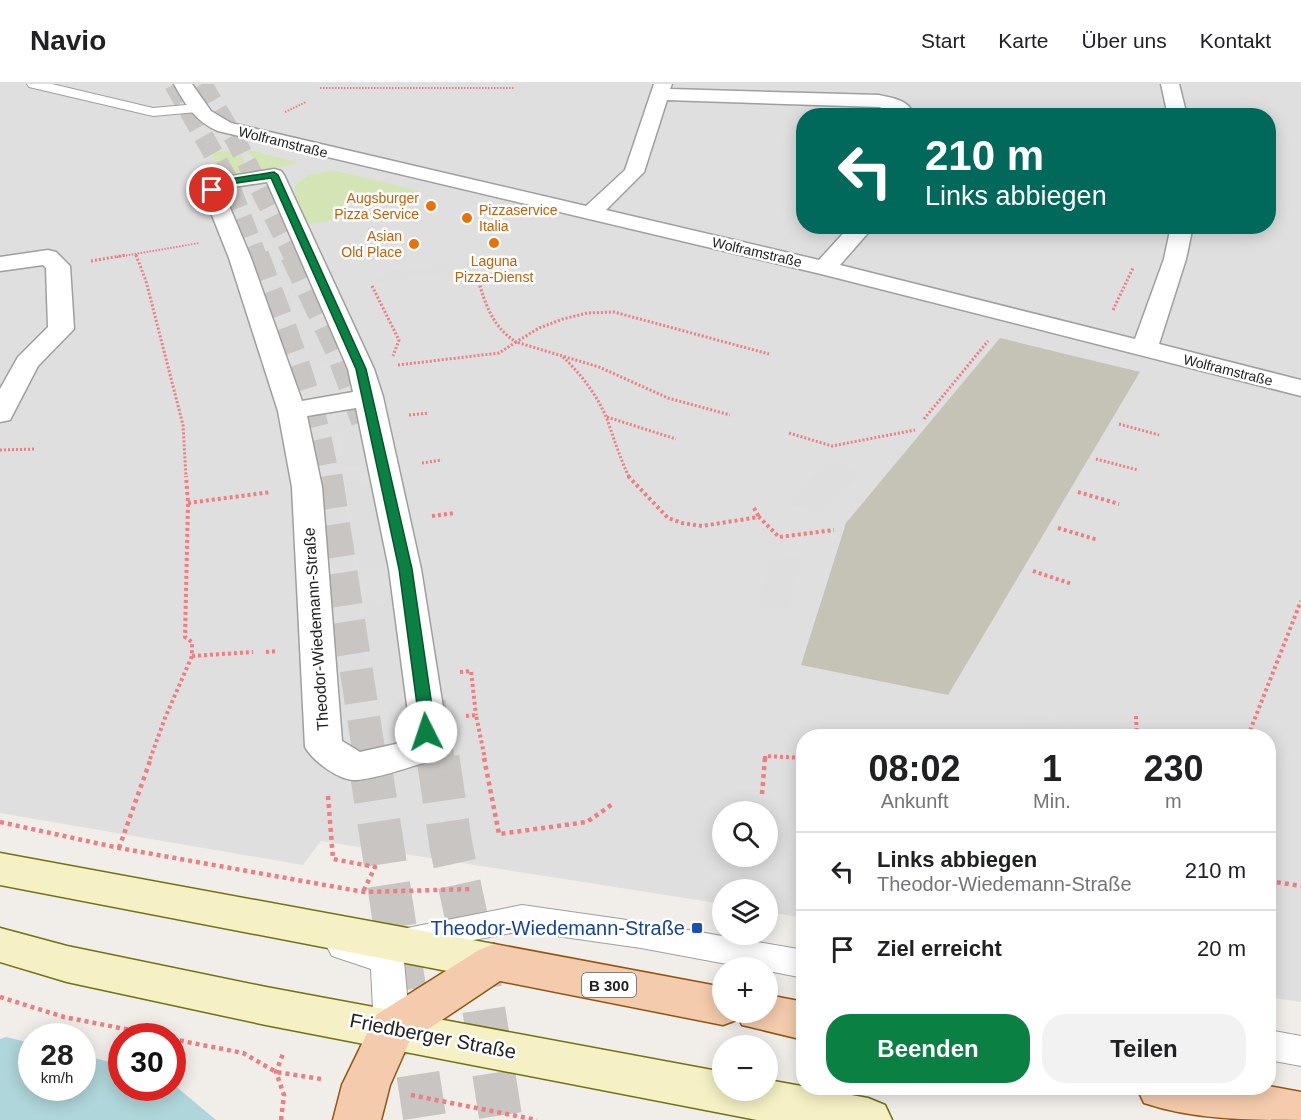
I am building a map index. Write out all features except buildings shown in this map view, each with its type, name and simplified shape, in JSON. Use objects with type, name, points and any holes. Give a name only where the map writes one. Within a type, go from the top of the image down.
[{"type":"main road","points":[[0,869],[494,962]]},
{"type":"main road","name":"Friedberger Straße","points":[[0,945],[112,974],[868,1120]]},
{"type":"main road","points":[[361,1103],[392,1029],[494,962]]},
{"type":"main road","name":"B 300","points":[[494,962],[712,1004]]},
{"type":"main road","points":[[778,1016],[796,1019]]},
{"type":"main road","points":[[1195,1095],[1293,1115]]},
{"type":"street","points":[[183,84],[204,115]]},
{"type":"street","points":[[1170,84],[1176,108]]},
{"type":"street","points":[[591,213],[634,172],[662,89],[879,101],[900,108]]},
{"type":"street","name":"Wolframstraße","points":[[204,115],[328,153],[824,268],[1301,388]]},
{"type":"street","name":"Theodor-Wiedemann-Straße","points":[[289,170],[369,397],[405,569],[427,720],[426,732],[413,753],[355,767],[324,747],[320,649],[307,487],[292,411],[264,326],[212,190],[220,183],[289,170],[328,153]]},
{"type":"street","points":[[824,268],[855,234]]},
{"type":"street","points":[[1144,350],[1175,258],[1180,234]]},
{"type":"street","points":[[0,264],[48,257],[58,266],[62,329],[27,363],[0,414]]},
{"type":"street","points":[[292,411],[369,397]]},
{"type":"lane","name":"Wolframstraße","points":[[32,89],[50,88],[136,110],[204,115]]},
{"type":"lane","points":[[112,119],[136,110]]},
{"type":"lane","points":[[0,874],[337,944],[387,961],[392,1029]]},
{"type":"lane","points":[[389,943],[522,918],[641,935],[796,963]]},
{"type":"lane","points":[[1276,1046],[1301,1051]]},
{"type":"path","points":[[320,88],[415,85],[515,88]]},
{"type":"path","points":[[58,266],[231,238]]},
{"type":"path","points":[[119,848],[165,718],[192,656],[192,642],[185,637],[188,503],[183,425],[146,281],[136,254]]},
{"type":"path","points":[[1111,314],[1136,263]]},
{"type":"path","points":[[476,274],[494,325],[503,335],[516,342],[599,366],[668,398],[730,415]]},
{"type":"path","points":[[372,286],[399,340],[390,366],[499,353],[539,327],[566,316],[591,311],[614,312],[769,354]]},
{"type":"path","points":[[924,419],[1009,316]]},
{"type":"path","points":[[562,356],[581,374],[606,417],[618,457],[630,479],[668,518],[682,524],[702,526],[759,517]]},
{"type":"path","points":[[606,417],[676,439]]},
{"type":"path","points":[[1119,424],[1159,435]]},
{"type":"path","points":[[789,433],[832,446],[915,430]]},
{"type":"path","points":[[0,450],[36,449]]},
{"type":"path","points":[[1096,459],[1138,470]]},
{"type":"path","points":[[188,503],[307,487]]},
{"type":"path","points":[[1078,492],[1119,504]]},
{"type":"path","points":[[754,508],[759,517],[778,537],[834,530]]},
{"type":"path","points":[[1058,528],[1098,540]]},
{"type":"path","points":[[1033,571],[1072,584]]},
{"type":"path","points":[[1251,729],[1301,601]]},
{"type":"path","points":[[192,656],[253,652]]},
{"type":"path","points":[[427,720],[476,715],[499,834],[587,822],[614,803]]},
{"type":"path","points":[[1136,716],[1137,729]]},
{"type":"path","points":[[324,747],[333,859],[375,867],[363,891]]},
{"type":"path","points":[[762,794],[765,756],[796,758]]},
{"type":"path","points":[[0,822],[119,848],[363,891],[481,889]]},
{"type":"path","points":[[1276,882],[1301,886]]},
{"type":"path","points":[[0,998],[64,1017],[108,1026]]},
{"type":"path","points":[[281,1120],[286,1101],[285,1088],[276,1071],[287,1043]]},
{"type":"shaded area","points":[[0,84],[1301,84],[1301,1002],[1276,998],[1276,729],[796,729],[796,917],[778,914],[778,879],[712,879],[712,902],[321,841],[303,865],[0,813]]},
{"type":"shaded area","points":[[246,192],[269,192],[293,245],[271,246]]},
{"type":"shaded area","points":[[252,207],[268,246],[246,246],[232,208]]},
{"type":"shaded area","points":[[300,256],[322,307],[298,308],[276,257]]},
{"type":"shaded area","points":[[252,257],[273,257],[296,308],[272,309]]},
{"type":"shaded area","points":[[497,259],[482,270],[364,283],[384,272]]},
{"type":"shaded area","points":[[304,317],[328,317],[351,365],[325,366]]},
{"type":"shaded area","points":[[305,325],[322,366],[297,367],[281,326]]},
{"type":"shaded area","points":[[1000,338],[1140,372],[948,695],[801,665],[846,523]]},
{"type":"shaded area","points":[[335,414],[362,414],[373,465],[345,466]]},
{"type":"shaded area","points":[[307,418],[334,420],[342,466],[314,466]]},
{"type":"shaded area","points":[[829,461],[861,470],[823,514],[790,504]]},
{"type":"shaded area","points":[[346,481],[375,484],[387,569],[358,568]]},
{"type":"shaded area","points":[[316,486],[344,489],[354,568],[324,566]]},
{"type":"shaded area","points":[[803,555],[788,607],[758,608],[771,559]]},
{"type":"shaded area","points":[[329,600],[360,601],[366,678],[332,676]]},
{"type":"shaded area","points":[[364,601],[395,603],[402,680],[370,678]]},
{"type":"shaded area","points":[[1024,715],[1122,729],[1024,729]]},
{"type":"green space","points":[[237,149],[251,172],[225,177],[211,153]]},
{"type":"green space","points":[[247,149],[299,163],[262,171]]},
{"type":"green space","points":[[330,171],[420,191],[414,194],[380,196],[358,201],[344,207],[328,222],[308,224],[295,193],[295,185],[309,175]]},
{"type":"water","points":[[6,1037],[18,1040],[18,1101],[96,1101],[96,1058],[108,1062],[108,1101],[186,1101],[186,1095],[216,1120],[0,1120],[0,1039]]},
{"type":"tunnel","points":[[174,84],[227,178],[257,257]]},
{"type":"tunnel","points":[[202,84],[236,141],[293,255]]},
{"type":"tunnel","points":[[256,255],[306,392],[326,477]]},
{"type":"tunnel","points":[[293,255],[339,352],[364,421]]},
{"type":"tunnel","points":[[326,476],[370,759]]},
{"type":"tunnel","points":[[429,702],[438,759]]},
{"type":"tunnel","points":[[369,758],[425,1120]]},
{"type":"tunnel","points":[[438,758],[451,846],[477,966],[501,1120]]},
{"type":"place","name":"Augsburger Pizza Service","points":[[431,206]]},
{"type":"place","name":"Pizzaservice Italia","points":[[467,218]]},
{"type":"place","name":"Laguna Pizza-Dienst","points":[[494,243]]},
{"type":"place","name":"Asian Old Place","points":[[414,244]]},
{"type":"place","name":"Theodor-Wiedemann-Straße","points":[[697,928]]},
{"type":"route","points":[[212,190],[220,183],[274,175],[361,369],[405,569],[427,720],[426,732]]}]
